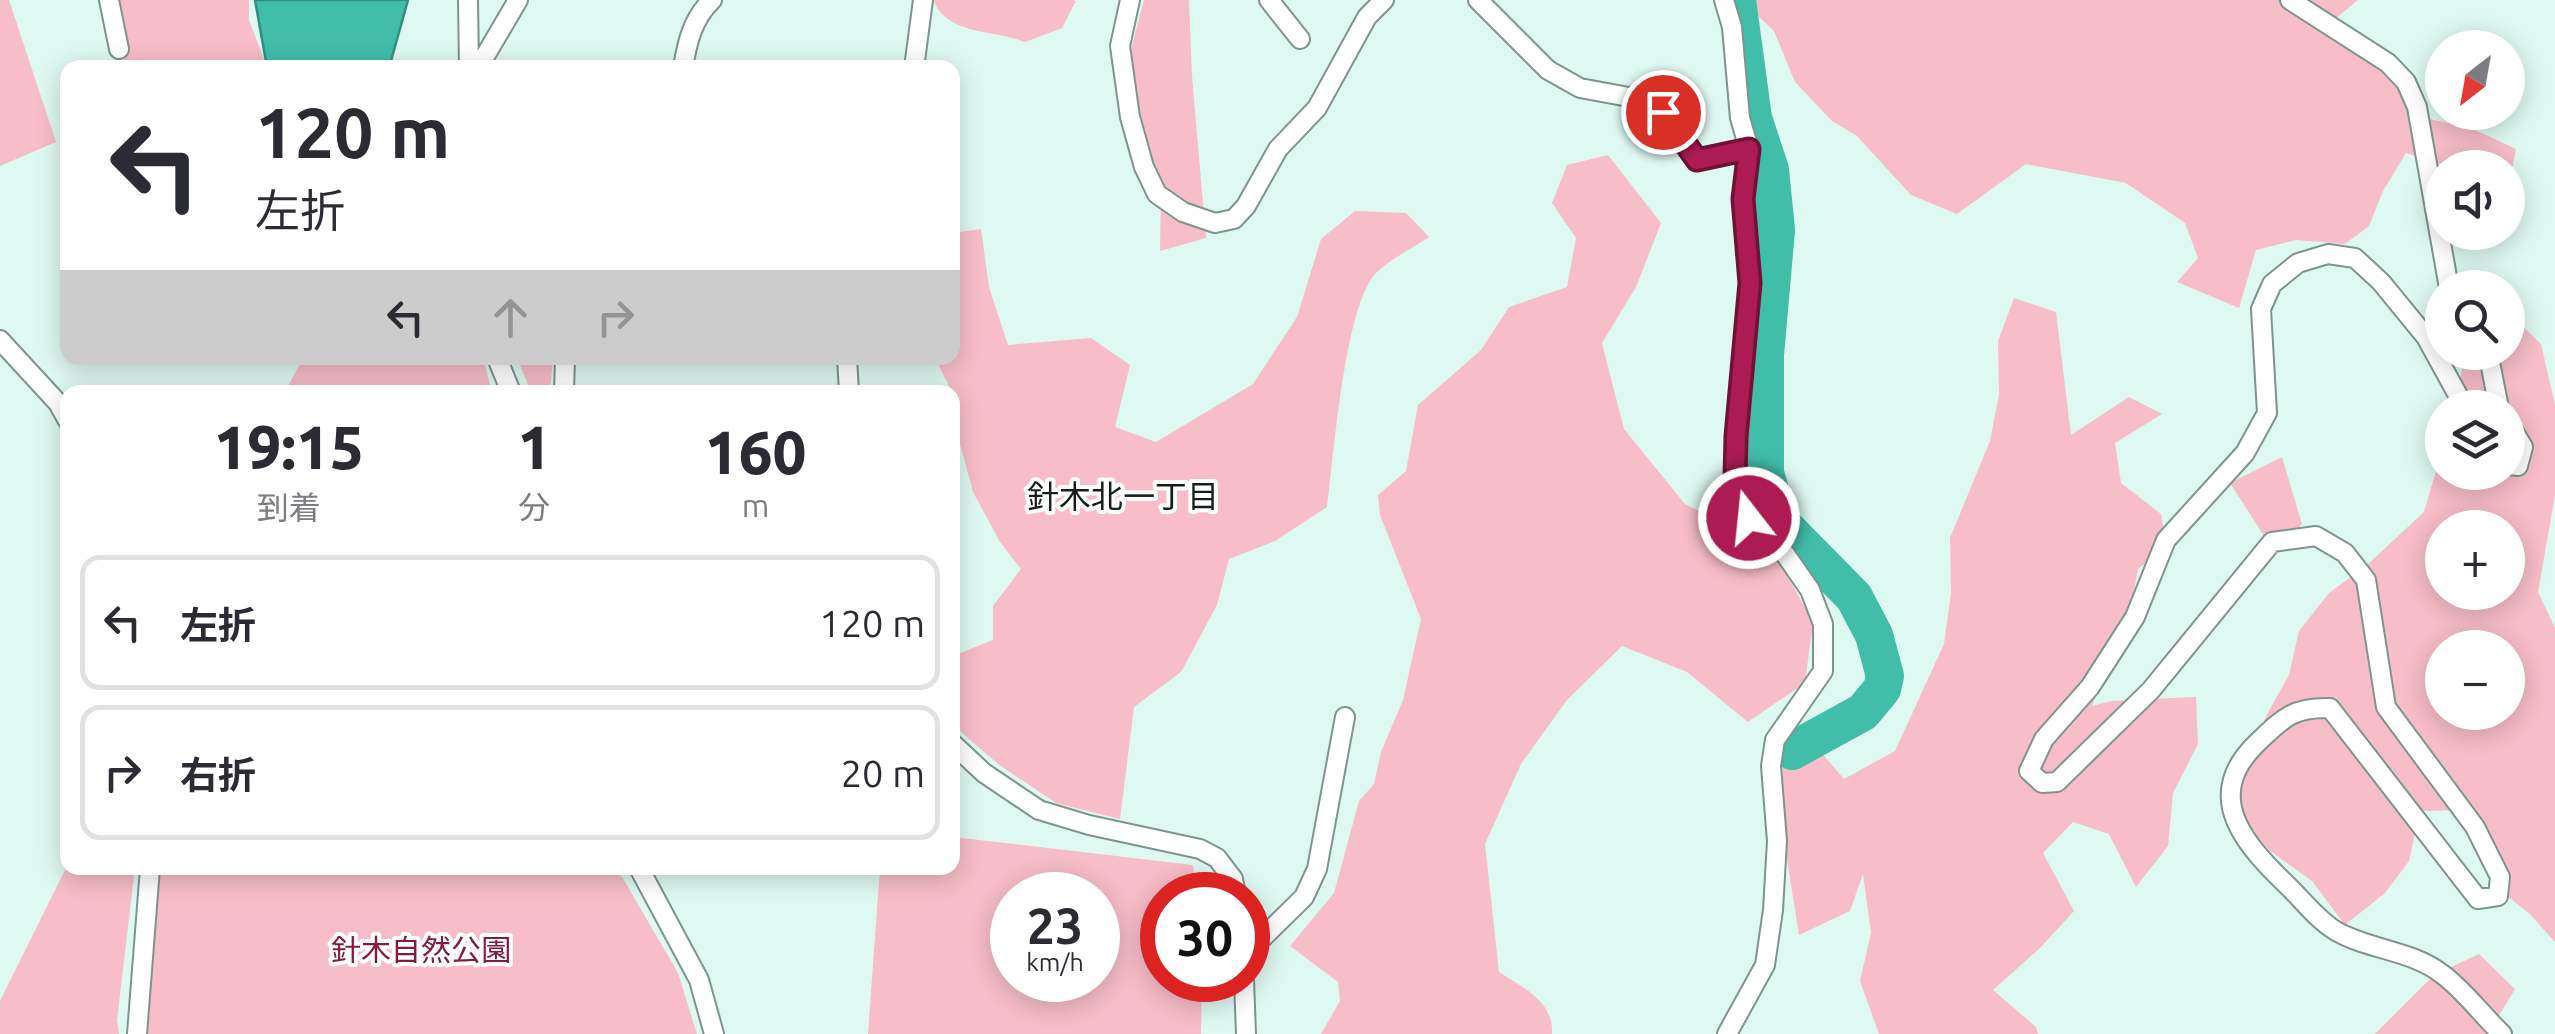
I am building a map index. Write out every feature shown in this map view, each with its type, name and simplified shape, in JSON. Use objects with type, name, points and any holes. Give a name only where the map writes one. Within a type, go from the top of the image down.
[{"type":"street","points":[[109,0],[119,50]]},
{"type":"street","points":[[468,0],[469,60]]},
{"type":"street","points":[[483,60],[518,0]]},
{"type":"street","points":[[684,60],[688,38],[712,0]]},
{"type":"street","points":[[915,60],[923,0]]},
{"type":"street","points":[[1130,0],[1120,46],[1130,117],[1144,167],[1156,194],[1183,212],[1215,224],[1234,219],[1246,206],[1278,149],[1317,108],[1367,16],[1384,0]]},
{"type":"street","points":[[1269,0],[1300,39]]},
{"type":"street","points":[[1478,0],[1548,70],[1580,88],[1646,100],[1663,112],[1697,160],[1749,149]]},
{"type":"street","points":[[1724,0],[1732,28],[1740,118],[1749,149],[1743,199],[1750,283],[1735,478],[1749,518],[1785,554],[1810,590],[1823,624],[1824,671],[1776,740],[1771,766],[1777,840],[1774,910],[1765,964],[1726,1034]]},
{"type":"street","points":[[2290,0],[2388,63],[2406,82],[2417,108],[2446,270]]},
{"type":"street","points":[[2455,390],[2426,337],[2381,282],[2355,258],[2328,254],[2298,263],[2272,284],[2261,309],[2268,412],[2245,453],[2166,540],[2135,617],[2090,687],[2044,739],[2029,771],[2042,782],[2057,782],[2151,690],[2272,542],[2316,536],[2345,553],[2366,580],[2386,707],[2475,827],[2500,877],[2498,896],[2478,899],[2330,708],[2304,708],[2281,720],[2249,750],[2229,786],[2237,830],[2261,860],[2332,928],[2350,938],[2411,957],[2442,974],[2502,1034]]},
{"type":"street","points":[[0,340],[60,407]]},
{"type":"street","points":[[1270,930],[1304,897],[1317,869],[1345,717]]},
{"type":"street","points":[[960,750],[984,773],[1039,810],[1200,849],[1217,858],[1228,872]]},
{"type":"street","points":[[137,1034],[149,875]]},
{"type":"street","points":[[643,875],[699,980],[714,1034]]},
{"type":"street","points":[[1245,1002],[1246,1034]]},
{"type":"green space","points":[[0,0],[9,0],[56,142],[0,166]]},
{"type":"green space","points":[[116,0],[249,0],[249,20],[264,60],[124,60]]},
{"type":"green space","points":[[933,0],[1076,1],[1062,28],[1025,42],[960,26],[940,12]]},
{"type":"green space","points":[[1144,0],[1189,0],[1206,238],[1160,251],[1161,196],[1137,116],[1131,49]]},
{"type":"green space","points":[[1749,0],[2358,0],[2323,29],[2414,90],[2425,111],[2425,130],[2475,130],[2516,149],[2425,150],[2425,159],[2406,153],[2383,191],[2369,226],[2345,244],[2296,240],[2256,250],[2239,308],[2177,282],[2198,258],[2185,223],[2126,183],[2026,164],[1957,214],[1911,195],[1857,136],[1832,121],[1795,82],[1774,31],[1756,14]]},
{"type":"green space","points":[[1608,155],[1661,223],[1636,287],[1602,343],[1624,429],[1685,504],[1773,550],[1813,622],[1805,683],[1748,722],[1687,672],[1622,646],[1567,700],[1521,764],[1485,844],[1499,972],[1542,1004],[1552,1034],[1321,1034],[1340,1001],[1338,982],[1290,946],[1334,893],[1359,801],[1374,784],[1381,752],[1403,700],[1421,619],[1380,515],[1378,495],[1406,471],[1418,405],[1481,350],[1509,307],[1567,287],[1576,238],[1552,203],[1567,165]]},
{"type":"green space","points":[[1355,211],[1406,213],[1429,237],[1377,272],[1356,315],[1337,419],[1327,507],[1275,541],[1229,559],[1217,605],[1181,672],[1134,707],[1120,819],[1056,803],[998,764],[960,731],[960,653],[993,640],[993,606],[1021,569],[1000,542],[973,492],[960,444],[960,385],[948,385],[938,365],[960,365],[960,232],[981,229],[989,287],[1008,345],[1091,338],[1130,365],[1115,427],[1156,442],[1253,384],[1297,317],[1321,239]]},
{"type":"green space","points":[[2014,298],[2056,312],[2071,435],[2129,397],[2162,414],[2115,443],[2121,483],[2161,514],[2167,547],[2138,569],[2131,606],[2092,706],[2111,701],[2196,697],[2198,744],[2173,793],[2168,846],[2136,887],[2109,834],[2073,822],[2043,853],[2074,911],[1993,990],[2036,1027],[2038,1034],[1879,1034],[1860,981],[1871,933],[1863,874],[1850,911],[1799,935],[1787,859],[1771,818],[1777,773],[1812,742],[1844,779],[1895,751],[1944,644],[1951,593],[1950,538],[1990,441],[1999,395],[1998,341]]},
{"type":"green space","points":[[2525,328],[2541,344],[2555,405],[2555,495],[2538,592],[2555,628],[2555,942],[2530,914],[2493,885],[2460,810],[2420,811],[2409,861],[2385,893],[2345,925],[2312,881],[2270,851],[2232,812],[2266,716],[2289,675],[2299,631],[2329,593],[2367,565],[2424,512],[2430,490],[2525,490],[2525,390],[2459,390],[2462,370],[2525,370]]},
{"type":"green space","points":[[299,365],[485,365],[490,385],[289,385]]},
{"type":"green space","points":[[520,365],[552,365],[551,385],[528,385]]},
{"type":"green space","points":[[2282,457],[2302,524],[2275,553],[2230,483]]},
{"type":"green space","points":[[960,838],[1193,865],[1194,872],[1140,872],[1140,1002],[1202,1002],[1201,1034],[868,1034],[879,875],[960,875]]},
{"type":"green space","points":[[63,875],[134,875],[117,1020],[119,1034],[0,1034],[0,1001]]},
{"type":"green space","name":"針木自然公園","points":[[158,875],[621,875],[678,973],[697,1034],[146,1034]]},
{"type":"green space","points":[[2479,954],[2515,989],[2488,1034],[2375,1034],[2434,975]]},
{"type":"shaded area","points":[[255,0],[408,0],[391,60],[266,60]]},
{"type":"waterway","points":[[1737,0],[1753,118],[1770,170],[1776,230],[1765,355],[1765,473],[1779,521],[1854,597],[1874,635],[1885,676],[1882,689],[1863,712],[1792,751]]},
{"type":"district","name":"針木北一丁目","points":[[1123,497]]},
{"type":"route","points":[[1663,112],[1697,160],[1749,149],[1743,199],[1750,283],[1735,478],[1749,518]]}]
